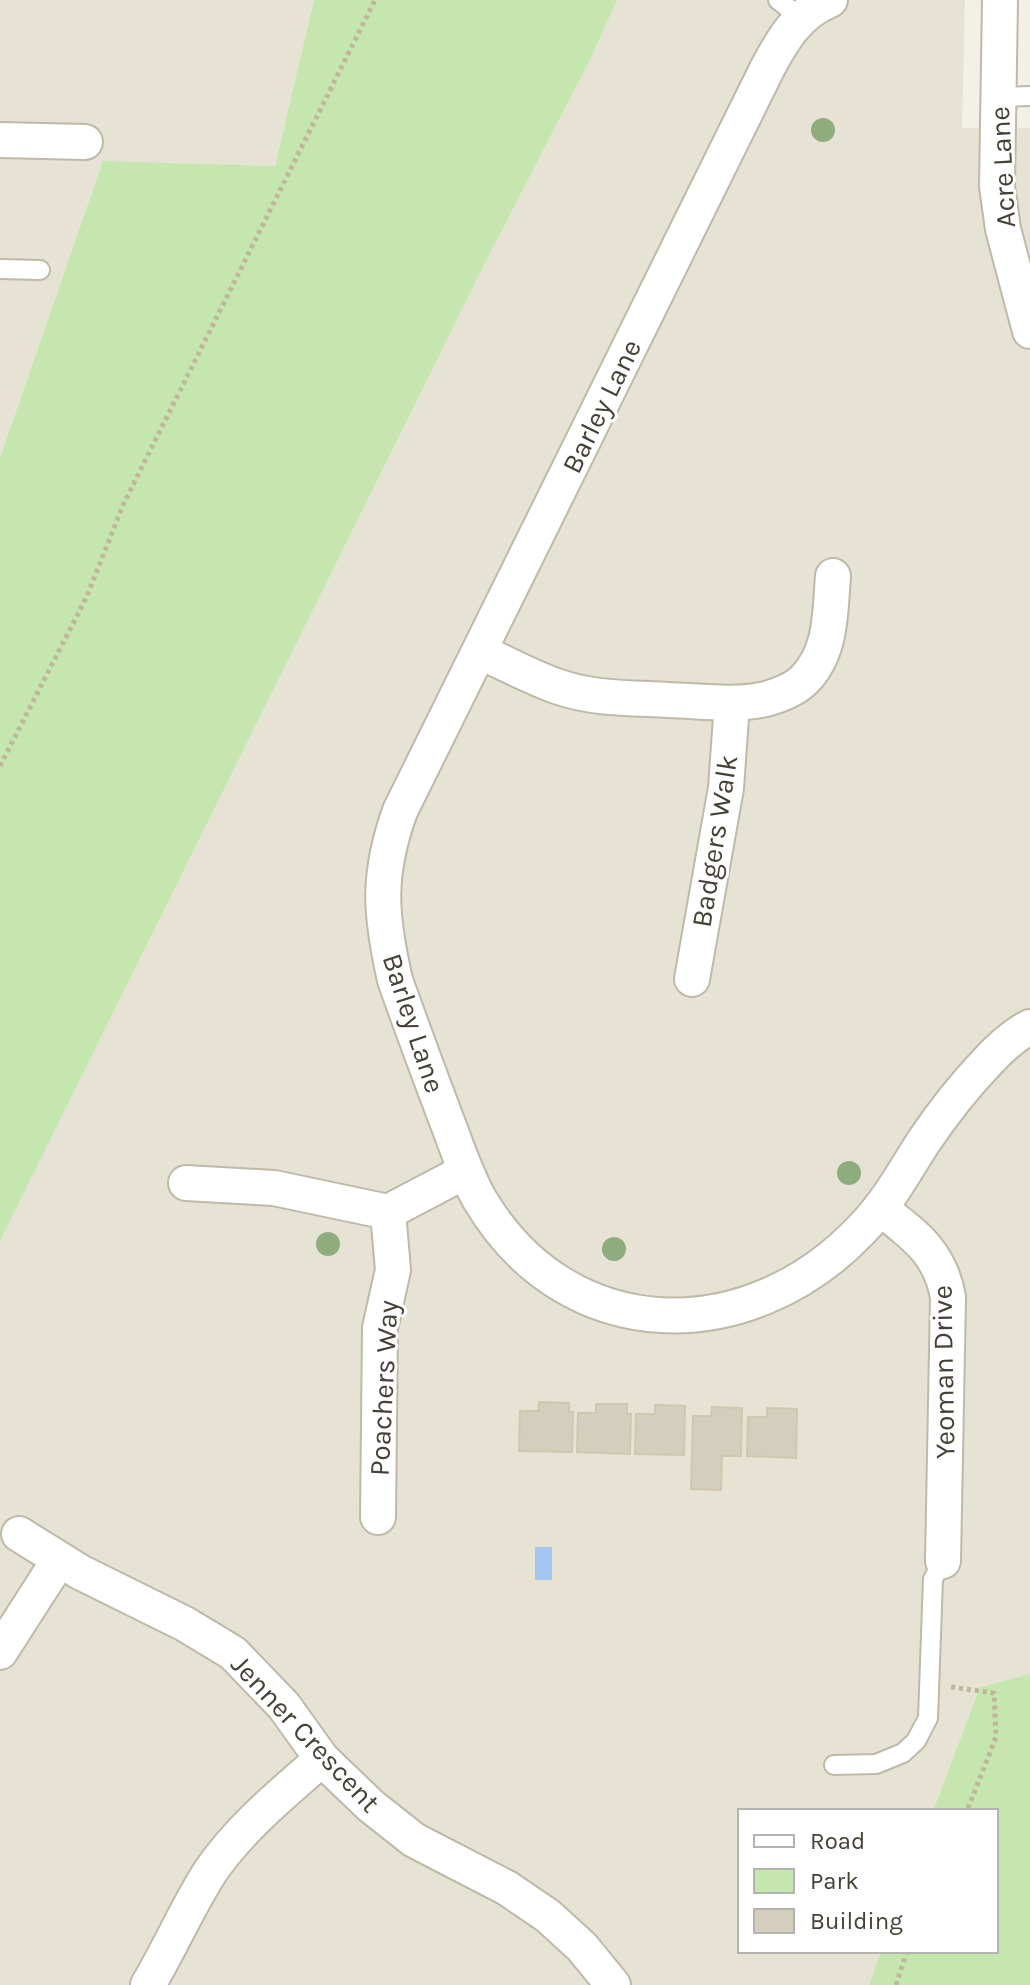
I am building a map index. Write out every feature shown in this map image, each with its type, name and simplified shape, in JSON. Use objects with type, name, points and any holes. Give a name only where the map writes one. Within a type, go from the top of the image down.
[{"type":"street","name":"Barley Lane","points":[[830,0],[789,9],[786,35],[400,811],[384,865],[382,904],[395,980],[466,1171],[494,1221],[544,1271],[572,1290],[608,1305],[646,1315],[711,1314],[747,1305],[778,1291],[836,1254],[880,1208],[958,1094],[997,1051],[1030,1027]]},
{"type":"street","name":"Acre Lane","points":[[1000,0],[1014,96],[997,186],[1003,229],[1030,331]]},
{"type":"street","points":[[0,140],[85,142]]},
{"type":"street","points":[[480,652],[558,687],[595,696],[732,703],[785,693],[809,674],[824,649],[833,576]]},
{"type":"street","name":"Badgers Walk","points":[[692,979],[726,788],[732,703]]},
{"type":"street","points":[[186,1183],[274,1188],[388,1212],[466,1171]]},
{"type":"street","name":"Yeoman Drive","points":[[880,1208],[929,1250],[944,1278],[948,1297],[943,1561]]},
{"type":"street","name":"Poachers Way","points":[[378,1517],[380,1328],[393,1270],[388,1212]]},
{"type":"street","name":"Jenner Crescent","points":[[19,1534],[59,1560],[198,1631],[233,1653],[284,1706],[322,1759],[371,1806],[414,1840],[507,1888],[548,1916],[582,1947],[613,1985]]},
{"type":"street","points":[[0,1652],[59,1560]]},
{"type":"street","points":[[148,1985],[197,1894],[227,1850],[256,1818],[322,1759]]},
{"type":"lane","points":[[0,269],[40,270]]},
{"type":"lane","points":[[834,1765],[876,1764],[903,1753],[916,1741],[928,1718],[933,1579],[943,1561]]},
{"type":"path","points":[[0,766],[87,596],[123,505],[375,0]]},
{"type":"path","points":[[951,1673],[951,1688],[994,1693],[996,1737],[968,1809]]},
{"type":"path","points":[[896,1985],[906,1953]]},
{"type":"shaded area","points":[[0,0],[314,0],[275,166],[103,162],[0,458]]},
{"type":"shaded area","points":[[617,0],[965,0],[962,128],[1030,128],[1030,1674],[980,1687],[934,1809],[738,1809],[738,1953],[880,1953],[869,1985],[0,1985],[0,1241],[485,263],[592,56]]},
{"type":"green space","points":[[314,0],[617,0],[592,56],[485,263],[0,1241],[0,458],[103,161],[275,166]]},
{"type":"green space","points":[[1030,1674],[1030,1985],[869,1985],[880,1953],[998,1953],[998,1809],[934,1809],[980,1687]]},
{"type":"water","points":[[535,1547],[552,1547],[552,1580],[535,1580]]},
{"type":"building","points":[[539,1402],[569,1403],[569,1412],[573,1412],[572,1452],[519,1451],[520,1411],[538,1411]]},
{"type":"building","points":[[596,1404],[627,1404],[627,1414],[631,1414],[630,1454],[577,1452],[578,1413],[596,1413]]},
{"type":"building","points":[[655,1405],[685,1406],[684,1455],[635,1454],[636,1414],[655,1414]]},
{"type":"building","points":[[712,1407],[742,1408],[741,1456],[722,1456],[721,1490],[691,1489],[693,1416],[711,1416]]},
{"type":"building","points":[[767,1408],[797,1409],[796,1458],[747,1456],[748,1417],[767,1417]]}]
